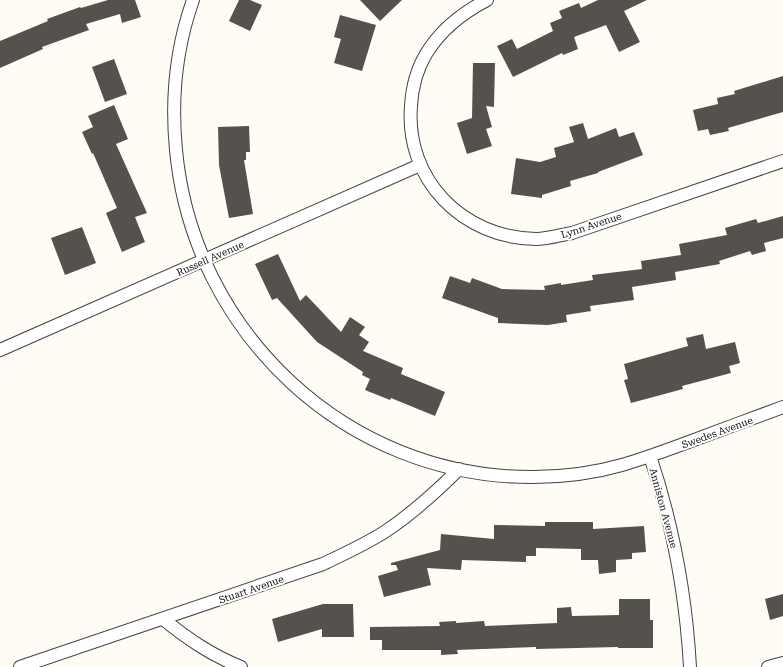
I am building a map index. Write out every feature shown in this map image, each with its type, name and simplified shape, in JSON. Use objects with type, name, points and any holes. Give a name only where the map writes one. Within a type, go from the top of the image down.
[{"type":"street","name":"Anniston Avenue","points":[[193,0],[187,17],[175,83],[174,128],[178,173],[182,195],[195,238],[204,261],[223,299],[248,336],[277,370],[311,400],[348,426],[388,446],[430,462],[487,474],[510,476],[555,476],[599,471],[622,466],[650,456],[662,490],[676,554],[683,591],[690,667]]},
{"type":"street","name":"Lynn Avenue","points":[[487,0],[460,16],[432,44],[425,55],[412,92],[410,118],[413,145],[420,165],[428,181],[436,192],[462,217],[486,230],[511,237],[537,239],[550,238],[572,233],[783,161]]},
{"type":"street","name":"Russell Avenue","points":[[0,350],[420,165]]},
{"type":"street","name":"Swedes Avenue","points":[[650,456],[783,408]]},
{"type":"street","name":"Stuart Avenue","points":[[20,667],[323,564],[365,544],[385,531],[428,500],[459,469]]},
{"type":"street","points":[[163,619],[199,646],[241,667]]},
{"type":"street","points":[[768,667],[783,663]]},
{"type":"building","points":[[108,0],[135,0],[141,17],[122,23],[120,14],[86,24],[89,30],[42,47],[43,49],[0,68],[0,41],[48,21],[47,19],[80,7],[81,8]]},
{"type":"building","points":[[239,0],[250,0],[262,5],[250,31],[229,21]]},
{"type":"building","points":[[360,0],[402,0],[380,21]]},
{"type":"building","points":[[598,0],[647,0],[624,11],[640,42],[619,52],[606,25],[574,37],[578,49],[563,55],[562,53],[513,77],[497,46],[512,39],[517,49],[553,31],[550,23],[562,18],[559,11],[579,3],[581,8]]},
{"type":"building","points":[[340,15],[376,25],[362,71],[334,63],[341,39],[334,37]]},
{"type":"building","points":[[114,59],[127,94],[105,102],[92,67]]},
{"type":"building","points":[[473,63],[495,63],[494,107],[486,106],[492,127],[486,129],[492,146],[467,154],[457,123],[472,118]]},
{"type":"building","points":[[783,76],[783,112],[728,128],[729,131],[710,135],[708,129],[698,131],[693,110],[718,104],[717,98],[735,94],[734,91]]},
{"type":"building","points":[[114,105],[128,139],[116,144],[147,213],[135,217],[145,242],[122,252],[106,213],[117,208],[93,153],[92,154],[82,132],[93,127],[88,116]]},
{"type":"building","points":[[583,123],[588,139],[616,128],[619,137],[634,132],[643,155],[598,173],[570,181],[571,186],[542,195],[542,198],[511,194],[516,158],[540,162],[556,157],[554,148],[574,142],[569,127]]},
{"type":"building","points":[[249,126],[250,152],[246,152],[246,160],[244,160],[253,214],[229,218],[219,165],[218,127]]},
{"type":"building","points":[[783,216],[783,238],[764,243],[766,251],[752,255],[750,251],[719,261],[720,264],[675,272],[676,280],[632,287],[634,300],[590,306],[591,311],[566,315],[567,322],[548,325],[498,323],[498,318],[442,298],[450,276],[470,283],[472,278],[502,289],[545,290],[544,286],[593,280],[592,275],[642,269],[641,261],[681,255],[679,244],[727,235],[725,228],[756,219],[758,223]]},
{"type":"building","points":[[82,227],[96,263],[65,275],[51,238]]},
{"type":"building","points":[[278,254],[300,301],[306,295],[341,332],[350,317],[365,327],[359,335],[369,342],[363,351],[403,368],[401,374],[445,392],[435,416],[391,398],[390,400],[365,390],[370,379],[362,375],[363,372],[317,342],[277,298],[272,300],[255,264]]},
{"type":"building","points":[[703,334],[706,349],[735,342],[740,363],[729,366],[731,373],[682,386],[683,389],[631,403],[624,380],[628,379],[624,364],[688,346],[686,338]]},
{"type":"building","points":[[545,522],[593,522],[593,529],[644,526],[646,552],[632,553],[632,559],[616,560],[616,572],[599,574],[598,560],[581,560],[581,549],[536,548],[536,556],[526,556],[526,562],[462,560],[461,570],[427,568],[431,585],[384,597],[378,576],[398,570],[396,565],[391,565],[391,563],[440,550],[441,534],[494,539],[494,525],[545,526]]},
{"type":"building","points":[[783,594],[783,616],[770,620],[765,599]]},
{"type":"building","points":[[619,599],[650,599],[650,620],[653,620],[653,648],[618,647],[536,649],[536,647],[457,650],[458,654],[441,655],[441,650],[382,650],[382,640],[370,640],[370,627],[440,626],[439,622],[456,621],[456,623],[484,621],[485,626],[557,623],[557,608],[571,607],[572,616],[619,615]]},
{"type":"building","points":[[323,604],[353,604],[354,637],[322,637],[322,629],[278,642],[272,619]]}]
